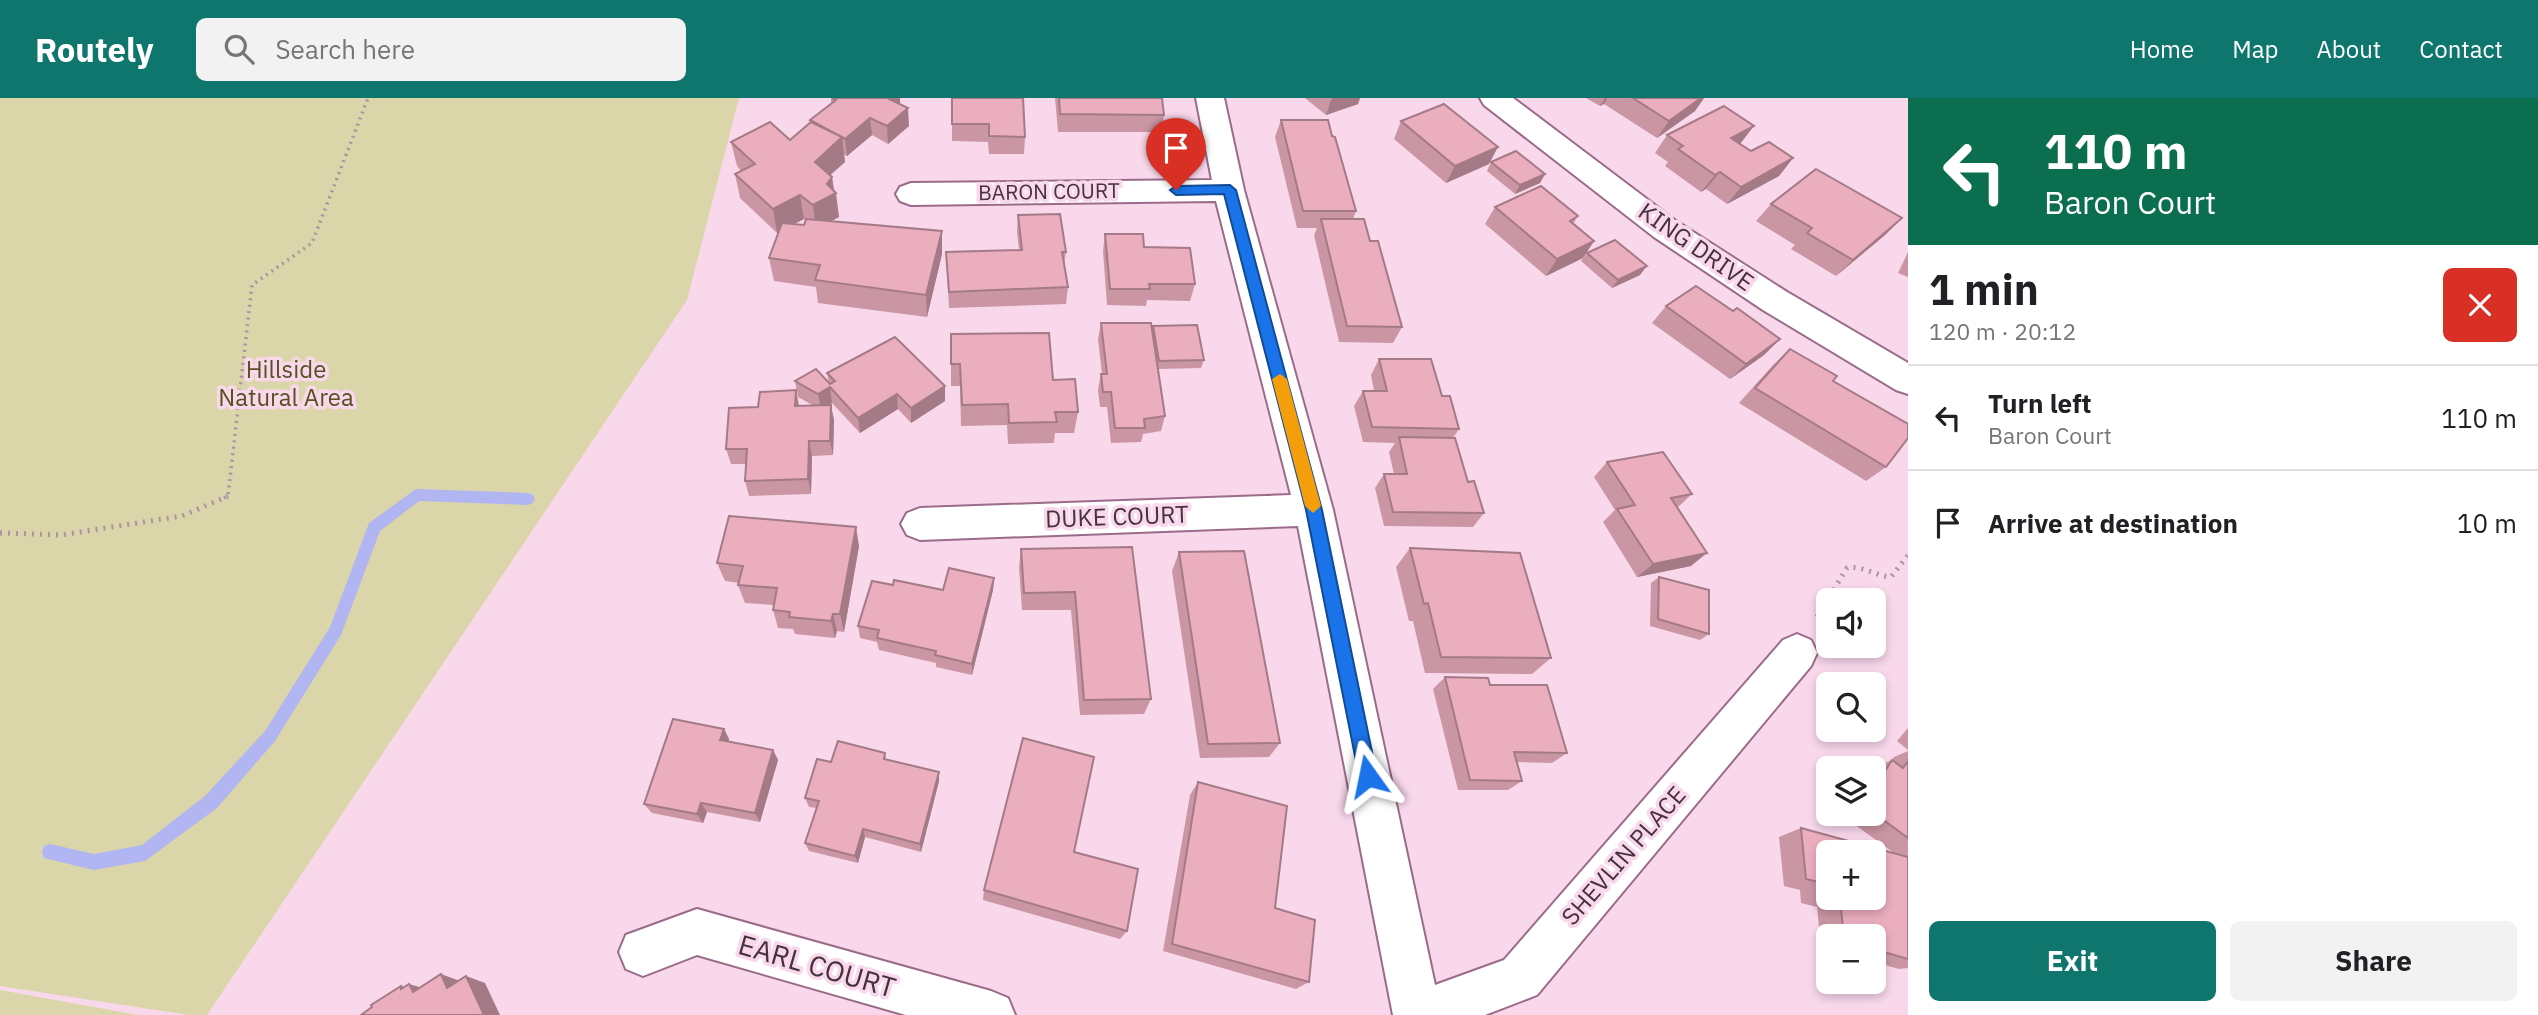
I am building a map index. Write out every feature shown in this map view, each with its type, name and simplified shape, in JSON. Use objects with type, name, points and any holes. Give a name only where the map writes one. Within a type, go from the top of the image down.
[{"type":"street","points":[[1210,98],[1230,190],[1314,510],[1419,1015]]},
{"type":"street","name":"KING DRIVE","points":[[1494,98],[1665,229],[1775,301],[1908,380]]},
{"type":"street","name":"BARON COURT","points":[[911,194],[1230,190]]},
{"type":"street","name":"DUKE COURT","points":[[920,524],[1314,510]]},
{"type":"street","name":"SHEVLIN PLACE","points":[[1419,1015],[1520,978],[1797,653]]},
{"type":"street","name":"EARL COURT","points":[[643,951],[697,932],[991,1015]]},
{"type":"path","points":[[0,533],[61,536],[182,516],[228,496],[252,285],[312,243],[368,98]]},
{"type":"path","points":[[1797,653],[1847,568],[1856,566],[1877,576],[1891,578],[1908,555]]},
{"type":"green space","name":"Hillside Natural Area","points":[[0,98],[739,98],[687,300],[207,1015],[189,1015],[0,986]]},
{"type":"green space","points":[[0,990],[138,1015],[0,1015]]},
{"type":"building","points":[[832,98],[890,98],[908,108],[887,126],[870,118],[845,139],[810,120],[836,100]]},
{"type":"building","points":[[952,98],[1023,98],[1025,137],[989,136],[989,124],[952,124]]},
{"type":"building","points":[[1059,98],[1162,98],[1164,115],[1060,114]]},
{"type":"building","points":[[1633,98],[1701,98],[1669,121]]},
{"type":"building","points":[[1444,104],[1498,147],[1455,166],[1401,121]]},
{"type":"building","points":[[1724,106],[1754,126],[1731,138],[1751,151],[1769,142],[1793,158],[1741,187],[1720,172],[1715,175],[1678,149],[1683,146],[1667,135]]},
{"type":"building","points":[[1281,120],[1328,120],[1356,211],[1303,211]]},
{"type":"building","points":[[770,122],[790,140],[811,122],[842,137],[815,162],[832,177],[827,184],[836,193],[813,205],[800,195],[773,209],[735,174],[755,164],[731,142]]},
{"type":"building","points":[[1516,151],[1545,174],[1520,185],[1491,162]]},
{"type":"building","points":[[1816,169],[1902,218],[1853,260],[1807,233],[1812,228],[1771,204]]},
{"type":"building","points":[[1541,186],[1578,216],[1570,221],[1594,241],[1557,259],[1495,207]]},
{"type":"building","points":[[1060,214],[1066,252],[1062,252],[1068,287],[949,292],[946,252],[1022,250],[1018,215]]},
{"type":"building","points":[[806,219],[942,231],[926,295],[815,280],[820,265],[769,258],[782,223],[804,225]]},
{"type":"building","points":[[1321,219],[1364,219],[1370,241],[1378,241],[1402,327],[1347,326]]},
{"type":"building","points":[[1105,234],[1143,234],[1144,247],[1190,248],[1195,284],[1149,284],[1150,289],[1110,289]]},
{"type":"building","points":[[1615,240],[1647,266],[1618,280],[1587,253]]},
{"type":"building","points":[[1696,286],[1733,311],[1737,308],[1780,339],[1746,364],[1666,306]]},
{"type":"building","points":[[1101,323],[1151,323],[1165,416],[1144,419],[1145,428],[1115,428],[1111,392],[1103,392],[1101,374],[1107,374]]},
{"type":"building","points":[[1197,325],[1204,360],[1159,361],[1153,326]]},
{"type":"building","points":[[1049,333],[1053,380],[1075,379],[1078,412],[1055,412],[1057,422],[1009,423],[1008,404],[962,405],[960,364],[951,364],[951,334]]},
{"type":"building","points":[[895,337],[945,386],[911,408],[897,394],[858,418],[830,387],[818,394],[795,381],[816,369],[830,384],[835,381],[827,373]]},
{"type":"building","points":[[1790,349],[1837,376],[1833,381],[1908,424],[1908,438],[1886,467],[1755,388]]},
{"type":"building","points":[[1379,359],[1431,359],[1442,396],[1450,396],[1459,429],[1372,427],[1363,391],[1387,391]]},
{"type":"building","points":[[796,390],[795,406],[831,405],[830,441],[809,441],[808,479],[745,481],[747,449],[726,449],[729,408],[758,407],[760,392]]},
{"type":"building","points":[[1399,437],[1455,438],[1468,482],[1474,481],[1484,513],[1393,512],[1384,474],[1407,474]]},
{"type":"building","points":[[1663,452],[1692,494],[1671,498],[1707,553],[1653,564],[1617,509],[1635,505],[1607,462]]},
{"type":"building","points":[[729,516],[856,527],[840,614],[833,614],[831,621],[789,617],[790,612],[773,610],[777,588],[738,585],[743,566],[717,563]]},
{"type":"building","points":[[1132,547],[1151,699],[1084,700],[1075,592],[1024,593],[1021,549]]},
{"type":"building","points":[[1410,548],[1520,553],[1551,658],[1441,657],[1428,603],[1424,604]]},
{"type":"building","points":[[1244,551],[1280,743],[1208,744],[1179,552]]},
{"type":"building","points":[[949,568],[994,578],[972,664],[935,655],[936,651],[877,638],[879,630],[858,626],[872,581],[893,585],[894,580],[943,590]]},
{"type":"building","points":[[1659,577],[1709,590],[1709,634],[1658,619]]},
{"type":"building","points":[[1445,677],[1488,678],[1490,685],[1547,685],[1567,753],[1514,752],[1522,781],[1470,780]]},
{"type":"building","points":[[673,719],[724,729],[720,740],[773,750],[755,813],[701,803],[697,814],[644,804]]},
{"type":"building","points":[[1023,738],[1094,757],[1074,852],[1138,869],[1127,931],[984,890]]},
{"type":"building","points":[[838,741],[885,753],[884,759],[939,772],[920,844],[863,829],[855,856],[805,843],[819,801],[805,798],[817,759],[831,762]]},
{"type":"building","points":[[1892,760],[1903,768],[1908,761],[1908,838],[1886,822],[1886,769]]},
{"type":"building","points":[[1198,782],[1287,806],[1275,908],[1315,920],[1309,982],[1172,944]]},
{"type":"building","points":[[1801,828],[1845,840],[1816,840],[1816,881],[1806,879]]},
{"type":"building","points":[[1886,851],[1908,857],[1908,959],[1886,953],[1886,924],[1843,924],[1841,910],[1886,910]]},
{"type":"building","points":[[441,974],[447,988],[466,976],[484,1015],[361,1015],[372,1007],[371,1005],[401,986],[401,989],[409,984],[413,992]]},
{"type":"waterway","points":[[50,852],[94,862],[145,853],[211,802],[270,736],[336,630],[374,527],[416,495],[528,499]]},
{"type":"slow traffic","points":[[1280,379],[1313,506]]},
{"type":"route","points":[[1176,190],[1230,190],[1314,510],[1368,776]]}]
